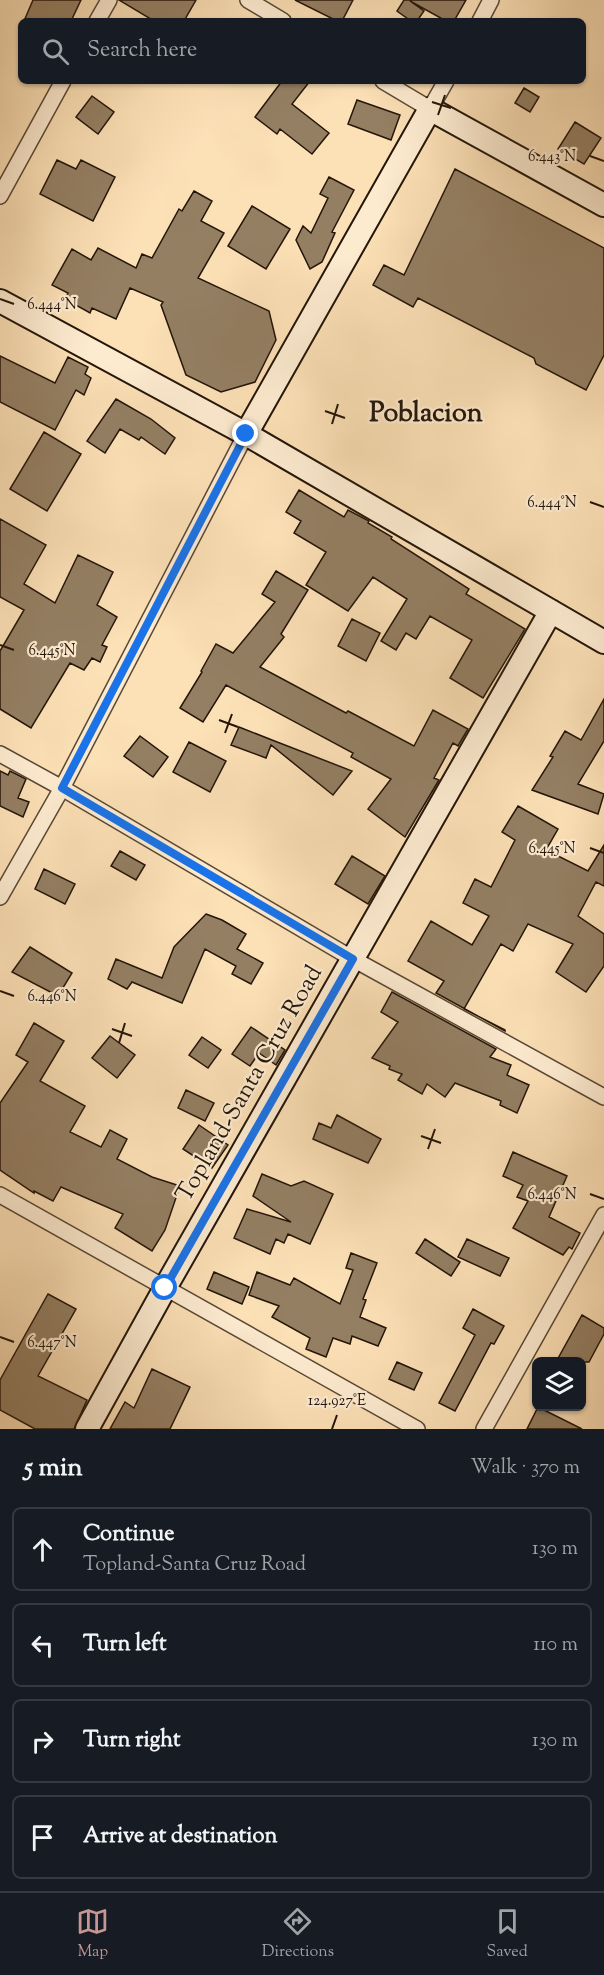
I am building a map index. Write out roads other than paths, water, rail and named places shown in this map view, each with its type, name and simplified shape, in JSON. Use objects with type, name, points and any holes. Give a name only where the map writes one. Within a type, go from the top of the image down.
[{"type":"main road","points":[[246,434],[430,109],[604,205]]},
{"type":"main road","points":[[0,301],[246,434],[604,642]]},
{"type":"main road","name":"Topland-Santa Cruz Road","points":[[87,1429],[551,611]]},
{"type":"street","points":[[99,18],[109,0]]},
{"type":"street","points":[[248,0],[278,18]]},
{"type":"street","points":[[482,18],[491,0]]},
{"type":"street","points":[[0,196],[61,84]]},
{"type":"street","points":[[388,84],[430,109],[444,84]]},
{"type":"street","points":[[0,897],[62,788],[246,434]]},
{"type":"street","points":[[0,754],[353,959],[604,1097]]},
{"type":"street","points":[[0,1195],[417,1429]]},
{"type":"street","points":[[484,1429],[604,1215]]},
{"type":"district","name":"Poblacion","points":[[426,414]]}]
